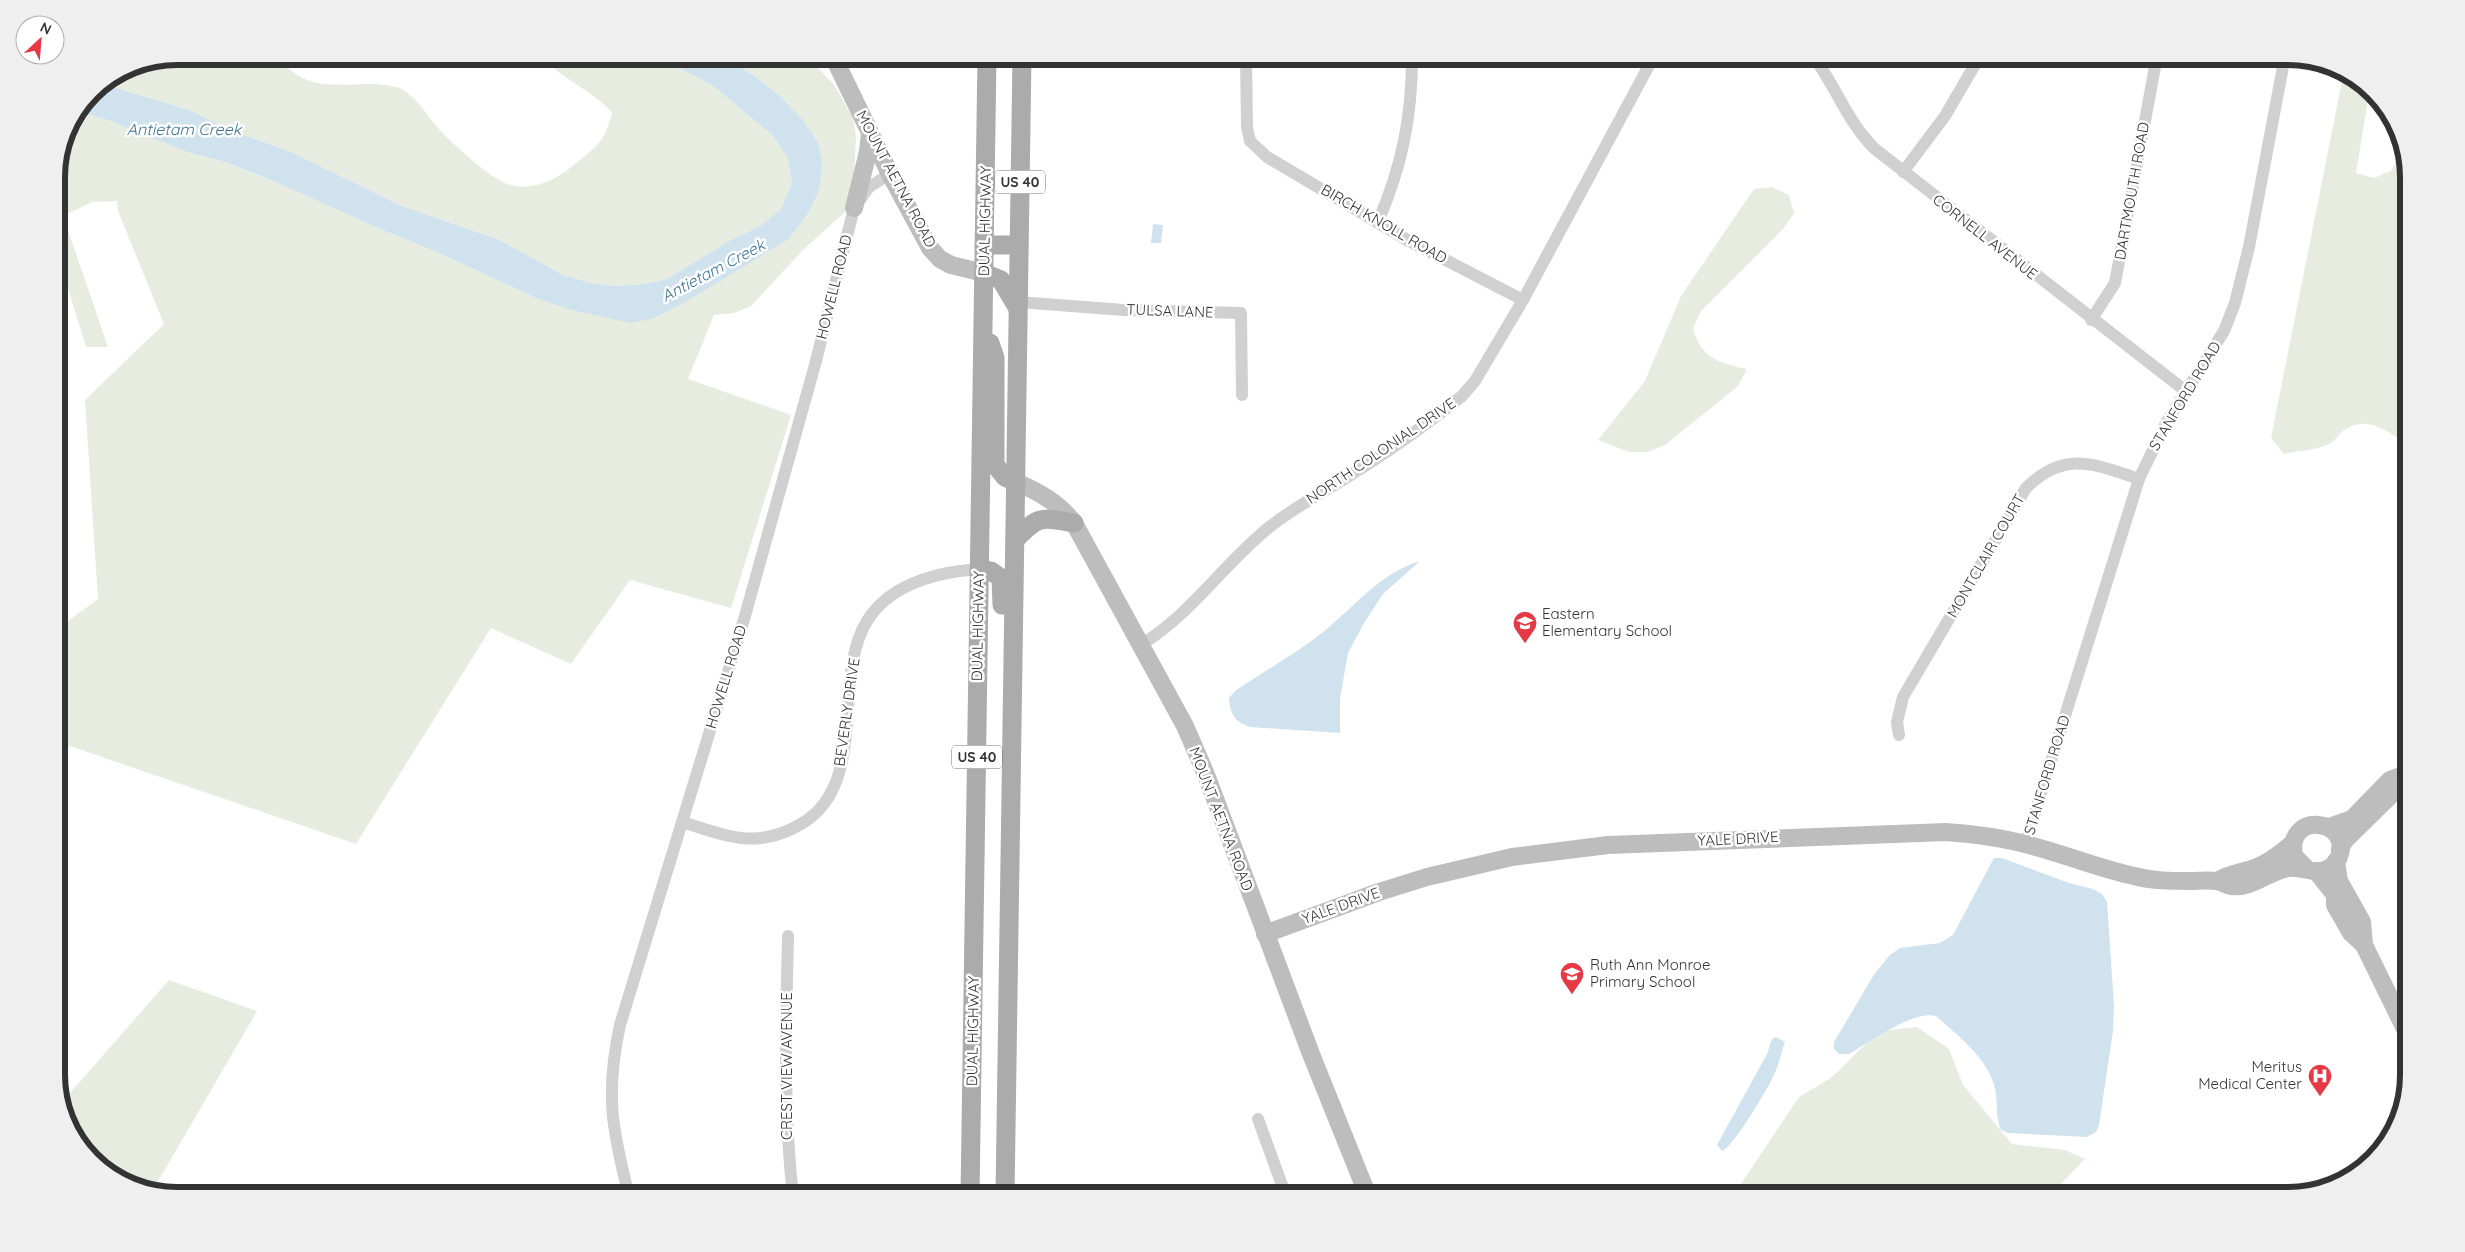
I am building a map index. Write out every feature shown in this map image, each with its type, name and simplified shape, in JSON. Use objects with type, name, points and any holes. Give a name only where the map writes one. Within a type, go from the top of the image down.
[{"type":"main road","name":"DUAL HIGHWAY","points":[[970,1187],[987,65]]},
{"type":"main road","name":"US 40","points":[[1005,1187],[1022,65]]},
{"type":"main road","points":[[984,245],[1018,245]]},
{"type":"main road","points":[[984,273],[1001,280],[1018,305]]},
{"type":"main road","points":[[982,318],[995,358],[995,465],[1005,477],[1016,482]]},
{"type":"main road","points":[[1015,540],[1037,520],[1046,518],[1074,523]]},
{"type":"main road","points":[[979,569],[996,573],[1002,584],[1000,748],[1011,775]]},
{"type":"street","name":"MOUNT AETNA ROAD","points":[[837,65],[890,174],[930,248],[940,259],[951,265],[984,273]]},
{"type":"street","name":"BIRCH KNOLL ROAD","points":[[1246,65],[1245,112],[1250,141],[1267,156],[1409,241],[1523,300]]},
{"type":"street","points":[[1378,222],[1399,167],[1412,95],[1412,65]]},
{"type":"street","name":"NORTH COLONIAL DRIVE","points":[[1142,644],[1160,633],[1181,615],[1267,529],[1285,515],[1357,471],[1462,396],[1475,381],[1523,300],[1649,65]]},
{"type":"street","name":"CORNELL AVENUE","points":[[1822,65],[1860,134],[1903,172],[2091,320],[2187,392]]},
{"type":"street","points":[[1903,172],[1945,116],[1975,65]]},
{"type":"street","name":"DARTMOUTH ROAD","points":[[2091,320],[2115,283],[2155,65]]},
{"type":"street","name":"STANFORD ROAD","points":[[2025,844],[2139,479],[2166,422],[2187,392],[2224,331],[2237,294],[2249,247],[2283,65]]},
{"type":"street","points":[[854,208],[868,152],[870,133]]},
{"type":"street","name":"HOWELL ROAD","points":[[627,1187],[613,1129],[611,1078],[620,1025],[745,616],[816,361],[854,208],[869,187],[890,174]]},
{"type":"street","name":"TULSA LANE","points":[[1018,305],[1241,313],[1242,395]]},
{"type":"street","name":"MONTCLAIR COURT","points":[[1899,735],[1897,722],[1904,698],[2026,488],[2048,470],[2063,464],[2082,462],[2139,479]]},
{"type":"street","name":"MOUNT AETNA ROAD","points":[[1016,482],[1050,500],[1065,511],[1074,523],[1142,644],[1185,726],[1205,772],[1265,934],[1364,1187]]},
{"type":"street","name":"BEVERLY DRIVE","points":[[682,822],[728,837],[759,840],[791,830],[813,816],[829,796],[838,777],[843,751],[852,669],[866,623],[887,598],[904,588],[951,571],[979,569]]},
{"type":"street","name":"YALE DRIVE","points":[[2217,881],[2232,872],[2257,867],[2276,857],[2294,843],[2298,833],[2310,825],[2329,827],[2352,819],[2390,780],[2400,775]]},
{"type":"street","name":"YALE DRIVE","points":[[1265,934],[1427,876],[1503,859],[1608,845],[1910,832],[1983,835],[2025,844],[2135,877],[2163,882],[2217,881],[2232,886],[2249,884],[2267,877],[2280,869],[2328,869],[2338,855],[2345,840],[2400,785]]},
{"type":"street","points":[[2329,827],[2338,836],[2339,881],[2362,922],[2364,944],[2400,1018]]},
{"type":"street","points":[[2294,843],[2293,849],[2297,861],[2312,870],[2335,895],[2335,905]]},
{"type":"street","points":[[2267,877],[2304,880],[2335,905],[2351,933],[2364,944]]},
{"type":"street","name":"CREST VIEW AVENUE","points":[[788,936],[784,1086],[787,1144],[792,1187]]},
{"type":"street","points":[[1258,1119],[1283,1187]]},
{"type":"shaded area","points":[[284,65],[298,76],[321,84],[374,84],[400,88],[413,98],[454,144],[485,171],[506,183],[522,187],[537,185],[551,180],[564,173],[586,155],[602,139],[612,112],[595,97],[550,65],[674,65],[713,86],[772,135],[787,157],[792,183],[781,209],[760,226],[729,241],[667,279],[644,284],[616,286],[595,284],[563,275],[500,240],[402,206],[291,152],[233,131],[189,110],[111,86],[141,71],[163,66]]},
{"type":"shaded area","points":[[737,65],[813,65],[834,85],[853,118],[856,137],[854,174],[845,212],[803,250],[751,306],[734,313],[714,315],[688,379],[791,415],[731,608],[630,580],[571,664],[491,628],[356,844],[65,744],[65,623],[98,599],[85,400],[164,324],[118,211],[117,201],[92,202],[65,215],[67,155],[74,134],[85,114],[108,120],[187,152],[225,162],[264,177],[439,253],[534,297],[712,285],[789,239],[809,212],[821,178],[822,160],[818,142],[802,119],[780,96],[756,77]]},
{"type":"shaded area","points":[[2342,80],[2368,99],[2356,173],[2374,178],[2391,171],[2398,158],[2400,170],[2400,439],[2386,430],[2369,424],[2361,424],[2343,431],[2331,443],[2312,449],[2284,454],[2271,438]]},
{"type":"shaded area","points":[[1772,187],[1789,195],[1794,213],[1783,229],[1701,311],[1693,328],[1696,338],[1706,353],[1719,361],[1747,369],[1738,386],[1665,445],[1648,452],[1629,452],[1598,440],[1645,381],[1681,296],[1754,189]]},
{"type":"shaded area","points":[[65,222],[108,347],[86,347],[65,278]]},
{"type":"shaded area","points":[[169,980],[257,1011],[156,1185],[128,1175],[103,1159],[84,1137],[71,1111],[67,1097]]},
{"type":"shaded area","points":[[1917,1027],[1949,1049],[1963,1085],[2012,1144],[2065,1150],[2085,1159],[2058,1187],[1739,1187],[1799,1097],[1831,1078],[1879,1031]]},
{"type":"water","name":"Antietam Creek","points":[[674,65],[737,65],[756,77],[780,96],[802,119],[818,142],[822,160],[818,192],[809,212],[789,239],[685,302],[654,318],[631,323],[568,309],[534,297],[439,253],[264,177],[225,162],[187,152],[108,120],[85,114],[93,103],[111,86],[189,110],[233,131],[291,152],[402,206],[500,240],[563,275],[595,284],[616,286],[644,284],[667,279],[729,241],[760,226],[781,209],[792,183],[787,157],[772,135],[713,86]]},
{"type":"water","points":[[1153,224],[1163,225],[1161,243],[1151,243]]},
{"type":"water","points":[[1420,561],[1383,594],[1364,623],[1348,653],[1340,698],[1340,733],[1250,727],[1234,717],[1229,698],[1235,691],[1322,633],[1380,582],[1392,574]]},
{"type":"water","points":[[1994,858],[2002,858],[2069,883],[2093,889],[2102,894],[2107,902],[2114,1006],[2113,1031],[2099,1125],[2096,1132],[2087,1137],[2008,1133],[2001,1130],[1998,1120],[1995,1088],[1986,1066],[1962,1039],[1936,1016],[1927,1015],[1904,1022],[1849,1054],[1839,1054],[1834,1049],[1834,1042],[1875,973],[1890,955],[1900,948],[1940,943],[1953,935]]},
{"type":"water","points":[[1776,1037],[1785,1042],[1774,1075],[1741,1130],[1727,1148],[1722,1151],[1717,1145],[1767,1054],[1772,1039]]},
{"type":"place","name":"Eastern Elementary School","points":[[1525,644]]},
{"type":"place","name":"Ruth Ann Monroe Primary School","points":[[1572,995]]},
{"type":"place","name":"Meritus Medical Center","points":[[2320,1097]]}]
